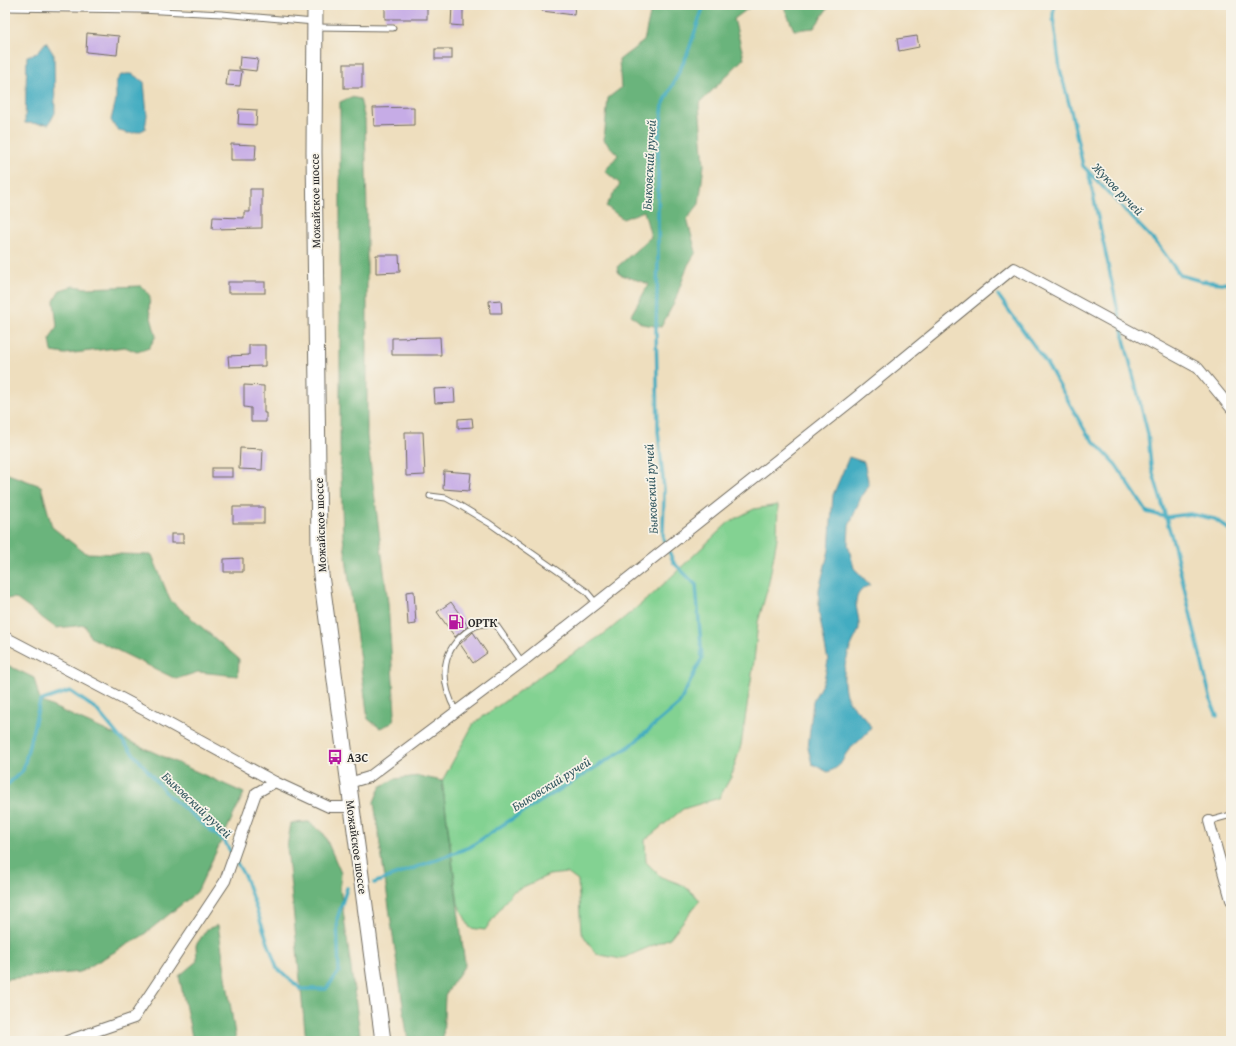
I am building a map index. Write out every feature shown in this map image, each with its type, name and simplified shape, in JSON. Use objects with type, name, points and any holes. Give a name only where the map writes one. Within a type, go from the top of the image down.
[{"type":"main road","name":"Можайское шоссе","points":[[315,5],[319,542],[321,575],[383,1041]]},
{"type":"street","points":[[349,783],[369,777],[522,662],[854,398],[1014,268],[1198,368],[1231,408]]},
{"type":"street","points":[[5,637],[144,710],[275,782],[329,807],[352,807]]},
{"type":"street","points":[[67,1041],[134,1018],[225,881],[256,793],[275,782]]},
{"type":"street","points":[[1209,821],[1231,900]]},
{"type":"lane","points":[[5,8],[140,10],[222,14],[315,25],[393,28]]},
{"type":"lane","points":[[430,496],[446,498],[489,523],[586,591],[596,603]]},
{"type":"lane","points":[[456,711],[446,689],[445,665],[452,646],[470,629],[487,623],[496,625],[522,662]]},
{"type":"lane","points":[[1209,821],[1231,816]]},
{"type":"green space","points":[[661,5],[753,5],[734,19],[744,58],[699,104],[704,165],[699,204],[687,219],[696,252],[688,265],[674,303],[661,327],[642,324],[631,315],[649,284],[619,274],[617,267],[651,237],[644,211],[623,219],[606,206],[620,184],[605,171],[618,155],[604,140],[608,98],[621,88],[619,60],[644,41],[650,14]]},
{"type":"green space","points":[[783,5],[829,6],[814,28],[794,30]]},
{"type":"green space","points":[[351,97],[360,99],[365,120],[367,214],[367,436],[388,603],[395,713],[392,723],[380,728],[368,719],[343,536],[340,445],[340,102]]},
{"type":"green space","points":[[74,286],[86,288],[141,286],[150,296],[149,310],[156,336],[149,348],[137,352],[125,347],[65,354],[52,352],[50,339],[57,326],[54,301],[60,290]]},
{"type":"green space","points":[[5,473],[41,486],[52,527],[85,553],[152,555],[170,600],[239,659],[238,676],[198,672],[176,679],[90,637],[85,625],[56,628],[15,598],[5,599]]},
{"type":"green space","points":[[778,505],[777,538],[768,587],[758,622],[754,661],[741,745],[731,777],[719,798],[683,809],[645,840],[646,862],[661,877],[683,885],[700,900],[670,938],[621,959],[596,954],[581,932],[578,881],[567,873],[549,875],[512,892],[485,930],[470,928],[458,904],[442,781],[474,723],[550,669],[608,631],[652,595],[729,522],[754,509]]},
{"type":"green space","points":[[5,664],[34,678],[40,701],[244,793],[197,892],[142,936],[80,972],[5,979]]},
{"type":"green space","points":[[419,776],[442,781],[465,965],[445,995],[443,1041],[408,1041],[374,802],[380,787],[394,779]]},
{"type":"green space","points":[[309,822],[324,834],[341,873],[340,888],[361,1041],[306,1041],[287,847],[291,823]]},
{"type":"green space","points":[[218,925],[236,1041],[193,1041],[179,976],[197,961],[196,945],[207,929]]},
{"type":"water","points":[[46,42],[54,55],[55,113],[49,124],[25,123],[27,56],[37,53]]},
{"type":"water","points":[[132,74],[144,82],[147,115],[145,129],[135,133],[125,133],[117,129],[111,120],[116,100],[116,82],[120,76]]},
{"type":"water","points":[[849,457],[864,462],[869,485],[862,495],[849,526],[848,545],[854,568],[870,585],[862,590],[857,597],[856,604],[859,629],[847,656],[844,669],[844,682],[846,695],[850,703],[869,723],[871,728],[848,752],[841,764],[828,772],[812,764],[808,748],[813,701],[824,680],[828,661],[819,614],[819,589],[829,550],[833,495]]},
{"type":"building","points":[[385,5],[427,5],[427,19],[385,19]]},
{"type":"building","points":[[452,5],[463,5],[463,26],[451,25]]},
{"type":"building","points":[[542,5],[575,5],[574,15],[542,11]]},
{"type":"building","points":[[87,33],[119,36],[117,55],[86,52]]},
{"type":"building","points":[[917,36],[919,47],[899,51],[897,39]]},
{"type":"building","points":[[435,49],[452,49],[452,59],[435,59]]},
{"type":"building","points":[[240,57],[258,59],[256,71],[239,69]]},
{"type":"building","points":[[344,64],[362,64],[362,88],[344,88]]},
{"type":"building","points":[[228,70],[242,71],[240,86],[226,85]]},
{"type":"building","points":[[414,107],[414,125],[374,126],[373,108]]},
{"type":"building","points":[[239,109],[257,110],[256,125],[238,124]]},
{"type":"building","points":[[231,144],[256,145],[255,160],[231,160]]},
{"type":"building","points":[[250,189],[262,189],[262,228],[212,229],[213,217],[244,218],[244,212],[250,212]]},
{"type":"building","points":[[376,255],[399,255],[400,272],[376,273]]},
{"type":"building","points":[[228,282],[265,282],[265,293],[228,293]]},
{"type":"building","points":[[501,300],[502,313],[490,313],[489,301]]},
{"type":"building","points":[[440,337],[441,355],[392,355],[392,338]]},
{"type":"building","points":[[249,345],[265,345],[265,366],[229,367],[228,356],[249,355]]},
{"type":"building","points":[[244,385],[264,386],[264,413],[266,413],[266,422],[251,422],[251,408],[244,407]]},
{"type":"building","points":[[454,388],[455,402],[435,403],[434,389]]},
{"type":"building","points":[[472,418],[473,427],[458,428],[458,419]]},
{"type":"building","points":[[405,432],[423,432],[425,475],[406,476]]},
{"type":"building","points":[[240,448],[263,449],[262,470],[239,469]]},
{"type":"building","points":[[212,468],[232,468],[232,477],[212,477]]},
{"type":"building","points":[[444,471],[471,473],[469,491],[443,489]]},
{"type":"building","points":[[233,507],[264,507],[264,523],[233,523]]},
{"type":"building","points":[[171,534],[183,534],[183,543],[171,543]]},
{"type":"building","points":[[243,558],[243,572],[224,572],[224,559]]},
{"type":"building","points":[[414,591],[416,624],[408,625],[406,592]]},
{"type":"building","points":[[451,602],[468,626],[455,637],[437,612]]},
{"type":"building","points":[[473,632],[487,653],[473,663],[460,644]]},
{"type":"waterway","name":"Быковский ручей","points":[[374,883],[470,847],[504,824],[630,746],[679,704],[702,658],[696,585],[674,563],[663,538],[664,489],[658,431],[656,327],[658,261],[658,144],[663,105],[687,55],[704,5]]},
{"type":"waterway","name":"Жуков ручей","points":[[1054,5],[1053,17],[1060,69],[1083,166],[1159,246],[1180,275],[1201,281],[1231,284]]},
{"type":"waterway","points":[[1088,171],[1124,339],[1148,434],[1151,466],[1174,545],[1211,701],[1217,716]]},
{"type":"waterway","points":[[998,295],[1047,364],[1087,434],[1116,465],[1147,512],[1166,517],[1190,514],[1215,519],[1231,531]]},
{"type":"waterway","name":"Быковский ручей","points":[[5,787],[23,770],[40,701],[70,691],[96,709],[168,795],[225,842],[245,877],[277,968],[301,989],[326,989],[339,972],[337,919],[347,888]]},
{"type":"place","name":"ОРТК","points":[[456,622]]},
{"type":"place","name":"АЗС","points":[[335,757]]}]
